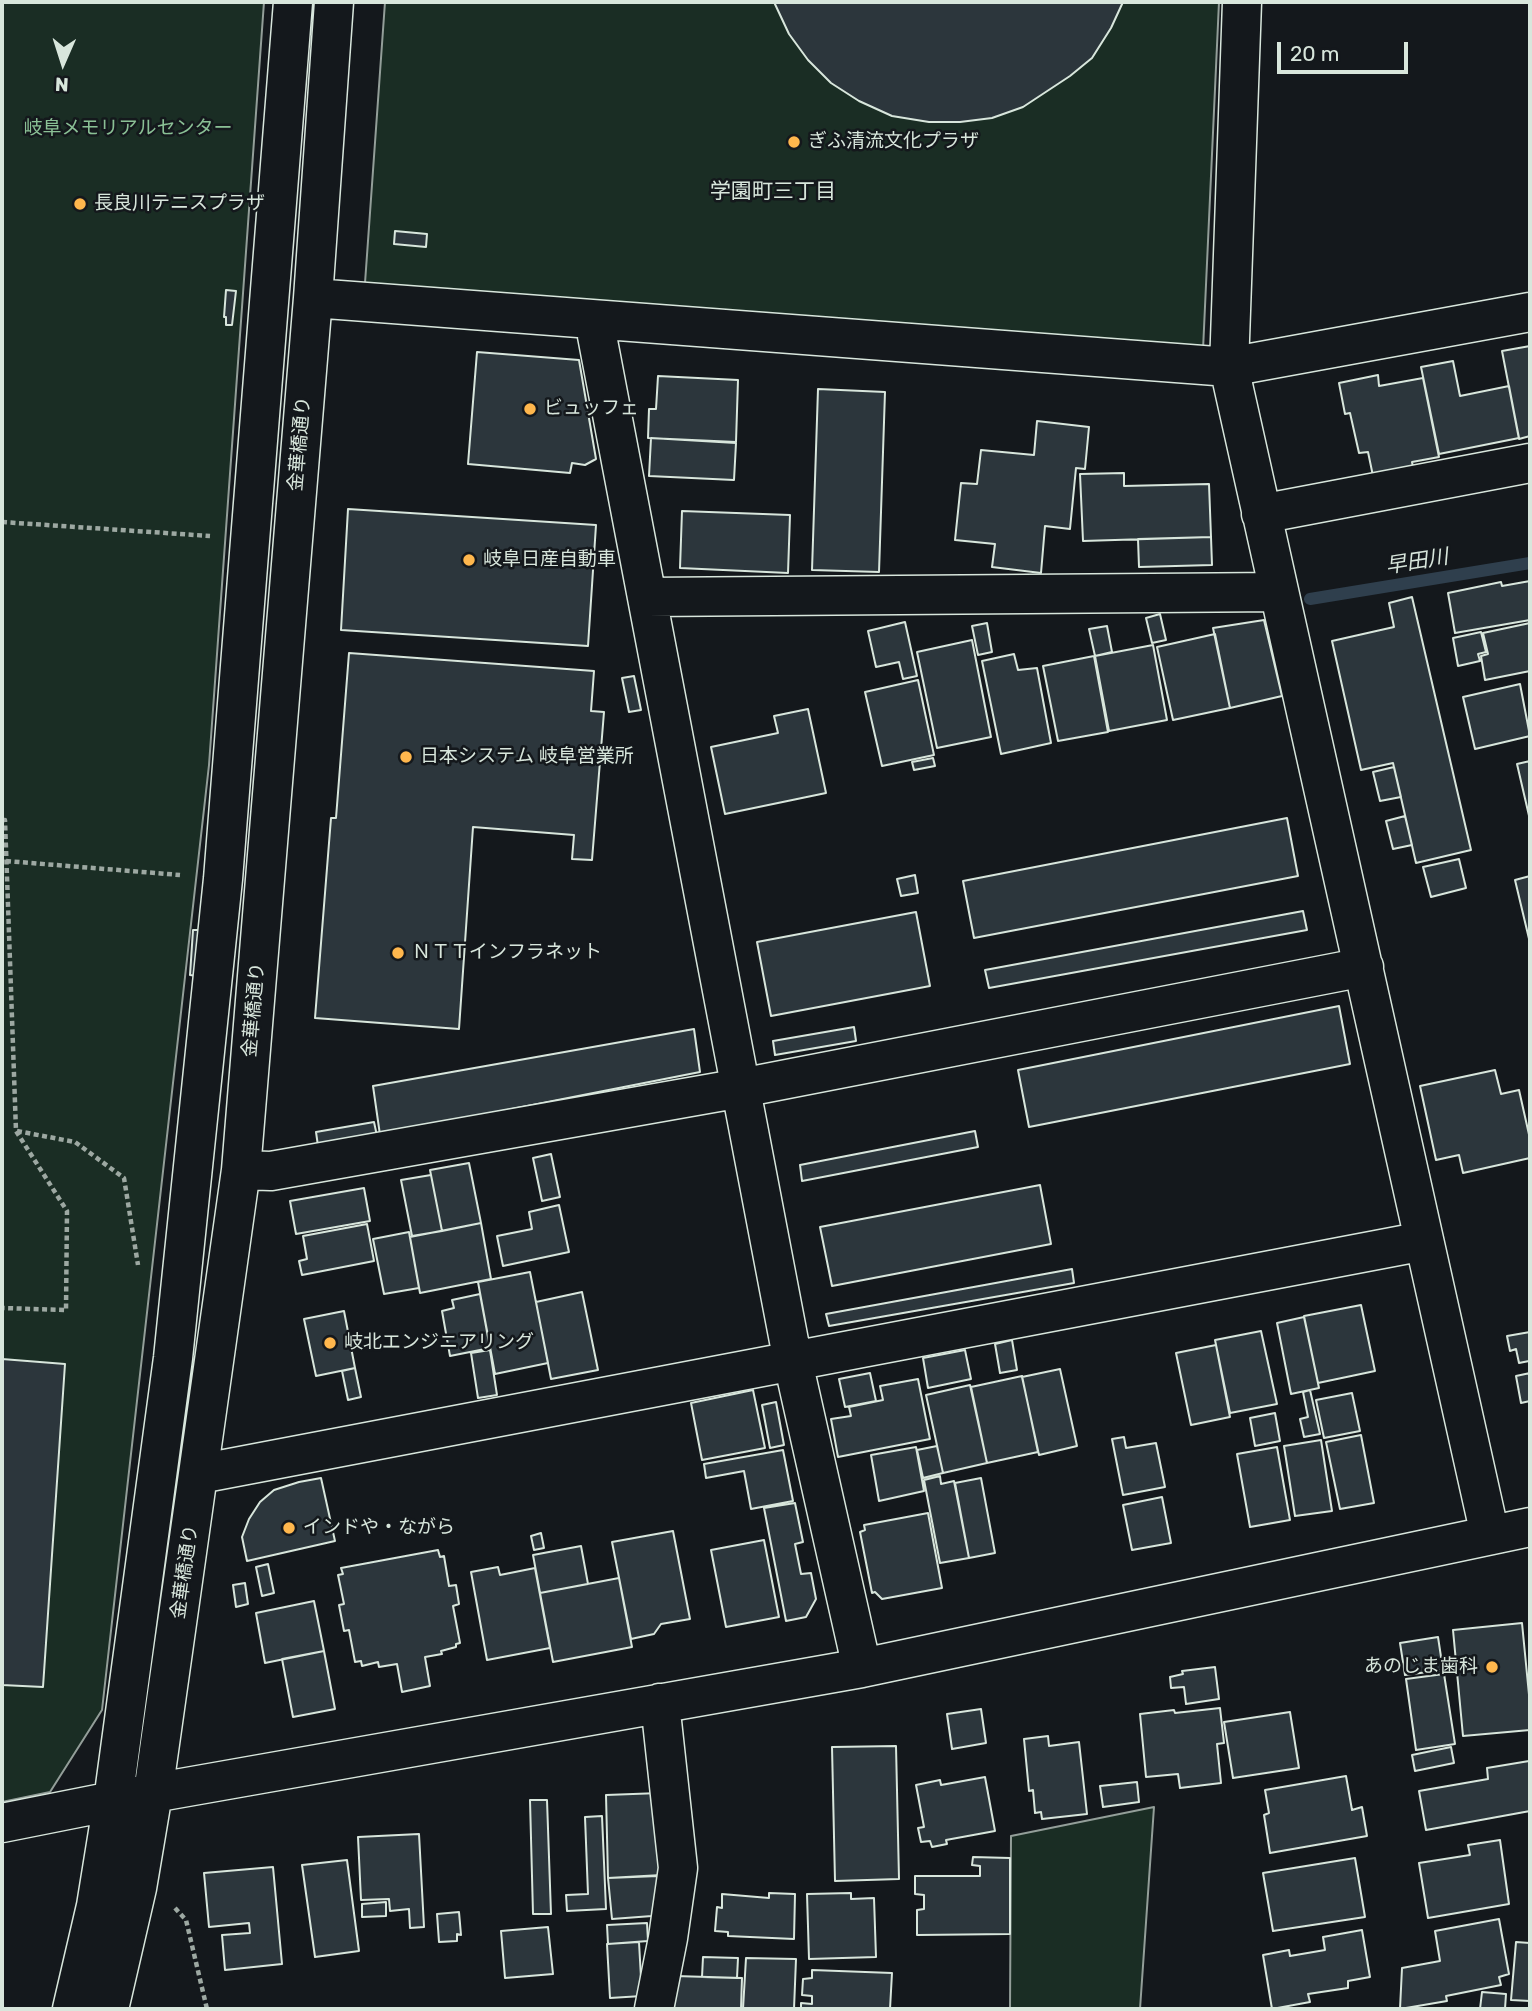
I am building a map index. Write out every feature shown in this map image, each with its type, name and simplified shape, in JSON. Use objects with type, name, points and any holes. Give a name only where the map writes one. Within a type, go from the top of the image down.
[{"type":"street","points":[[72,2009],[96,1906],[113,1801],[173,1358],[223,879],[293,2]]},
{"type":"street","name":"金華橋通り","points":[[109,2009],[137,1888],[153,1793],[241,1170],[313,298],[334,2]]},
{"type":"street","points":[[1242,2],[1229,368],[1490,1535]]},
{"type":"street","points":[[313,298],[1229,368],[1530,312]]},
{"type":"street","points":[[594,320],[793,1362],[862,1668]]},
{"type":"street","points":[[1261,514],[1530,463]]},
{"type":"street","points":[[647,597],[1279,592]]},
{"type":"street","points":[[241,1170],[271,1171],[741,1088],[1364,967]]},
{"type":"street","points":[[199,1475],[1424,1241]]},
{"type":"street","points":[[2,1823],[153,1793],[862,1668],[1530,1527]]},
{"type":"street","points":[[654,2009],[678,1868],[660,1703]]},
{"type":"path","points":[[2,522],[251,539]]},
{"type":"path","points":[[2,820],[5,820],[16,1131],[66,1211],[66,1310],[2,1308]]},
{"type":"path","points":[[6,861],[223,879]]},
{"type":"path","points":[[16,1131],[75,1142],[124,1178],[139,1272]]},
{"type":"path","points":[[137,1888],[161,1894],[186,1920],[207,2009]]},
{"type":"green space","name":"岐阜メモリアルセンター","points":[[2,2],[264,2],[209,765],[102,1710],[50,1792],[2,1802]]},
{"type":"green space","name":"ぎふ清流文化プラザ","points":[[385,2],[1219,2],[1203,350],[365,283]]},
{"type":"green space","points":[[1154,1807],[1140,2009],[1010,2009],[1011,1836]]},
{"type":"building","points":[[774,2],[1123,2],[1092,58],[1023,107],[992,118],[929,122],[892,116],[859,101],[831,83],[808,60],[789,34]]},
{"type":"building","points":[[395,231],[427,234],[426,247],[394,244]]},
{"type":"building","points":[[226,290],[236,291],[232,325],[226,325],[224,317]]},
{"type":"building","points":[[1530,346],[1530,436],[1519,439],[1502,351]]},
{"type":"building","name":"ビュッフェ","points":[[477,352],[579,360],[596,459],[585,465],[572,463],[570,473],[468,464]]},
{"type":"building","points":[[1453,361],[1460,396],[1509,386],[1519,438],[1439,454],[1421,367]]},
{"type":"building","points":[[1378,375],[1379,386],[1423,378],[1439,457],[1412,462],[1413,467],[1373,476],[1368,452],[1359,453],[1350,413],[1345,414],[1339,383]]},
{"type":"building","points":[[658,376],[738,380],[736,442],[648,438],[649,409],[656,409]]},
{"type":"building","points":[[818,389],[885,392],[879,572],[812,570]]},
{"type":"building","points":[[1037,421],[1089,427],[1085,469],[1076,468],[1070,529],[1045,526],[1041,573],[992,567],[995,544],[955,540],[961,483],[977,484],[981,450],[1034,455]]},
{"type":"building","points":[[651,438],[736,443],[734,480],[649,476]]},
{"type":"building","points":[[1124,473],[1124,486],[1209,484],[1211,537],[1083,541],[1080,474]]},
{"type":"building","name":"岐阜日産自動車","points":[[348,509],[596,525],[588,646],[341,630]]},
{"type":"building","points":[[682,511],[790,515],[788,573],[680,568]]},
{"type":"building","points":[[1211,537],[1212,565],[1139,567],[1138,539]]},
{"type":"building","points":[[1530,581],[1530,620],[1455,633],[1448,593],[1501,582],[1502,586]]},
{"type":"building","points":[[1412,597],[1471,850],[1416,863],[1393,763],[1361,770],[1332,641],[1394,627],[1389,603]]},
{"type":"building","points":[[1160,614],[1166,640],[1152,643],[1146,618]]},
{"type":"building","points":[[1264,620],[1282,696],[1230,708],[1213,628]]},
{"type":"building","points":[[905,622],[917,676],[903,679],[899,662],[876,667],[868,631]]},
{"type":"building","points":[[987,623],[992,652],[978,655],[972,626]]},
{"type":"building","points":[[1530,623],[1530,671],[1485,680],[1481,656],[1488,654],[1483,633]]},
{"type":"building","points":[[1107,626],[1112,652],[1095,656],[1089,629]]},
{"type":"building","points":[[1481,632],[1486,652],[1478,654],[1480,661],[1458,666],[1453,638]]},
{"type":"building","points":[[1215,634],[1230,708],[1173,720],[1157,647]]},
{"type":"building","points":[[972,640],[991,737],[937,748],[917,652]]},
{"type":"building","points":[[1153,645],[1167,720],[1109,731],[1095,656]]},
{"type":"building","points":[[349,653],[594,671],[591,711],[604,712],[592,860],[572,859],[574,835],[473,827],[459,1029],[315,1018],[331,818],[336,818]]},
{"type":"building","points":[[1014,654],[1018,670],[1037,668],[1051,743],[1001,754],[982,661]]},
{"type":"building","points":[[1094,656],[1108,732],[1058,741],[1043,666]]},
{"type":"building","points":[[634,676],[641,710],[629,712],[622,678]]},
{"type":"building","points":[[918,680],[934,755],[882,766],[865,692]]},
{"type":"building","points":[[1520,684],[1530,736],[1475,749],[1463,697]]},
{"type":"building","points":[[808,709],[826,793],[725,814],[711,747],[778,733],[774,716]]},
{"type":"building","points":[[933,758],[935,766],[914,770],[912,762]]},
{"type":"building","points":[[1530,761],[1530,820],[1517,764]]},
{"type":"building","points":[[1394,767],[1401,797],[1380,801],[1373,772]]},
{"type":"building","points":[[1405,816],[1412,845],[1393,849],[1386,821]]},
{"type":"building","points":[[1287,818],[1298,876],[974,938],[963,881]]},
{"type":"building","points":[[1459,859],[1466,888],[1431,897],[1423,867]]},
{"type":"building","points":[[915,875],[918,893],[901,896],[897,879]]},
{"type":"building","points":[[1530,876],[1530,943],[1515,880]]},
{"type":"building","points":[[1303,911],[1307,930],[989,988],[985,970]]},
{"type":"building","points":[[916,912],[930,986],[771,1016],[757,942]]},
{"type":"building","points":[[193,930],[201,930],[197,976],[190,975]]},
{"type":"building","points":[[1339,1006],[1350,1064],[1029,1127],[1018,1070]]},
{"type":"building","points":[[854,1027],[856,1041],[775,1055],[773,1041]]},
{"type":"building","points":[[694,1029],[700,1072],[380,1135],[373,1086]]},
{"type":"building","points":[[1495,1070],[1501,1094],[1519,1090],[1530,1139],[1530,1158],[1463,1173],[1459,1155],[1436,1160],[1420,1086]]},
{"type":"building","points":[[374,1122],[377,1136],[318,1146],[316,1132]]},
{"type":"building","points":[[975,1131],[978,1147],[802,1181],[800,1165]]},
{"type":"building","points":[[551,1154],[560,1197],[542,1201],[533,1158]]},
{"type":"building","points":[[469,1163],[481,1223],[442,1231],[430,1170]]},
{"type":"building","points":[[431,1175],[442,1231],[412,1236],[401,1180]]},
{"type":"building","points":[[1040,1185],[1051,1244],[832,1286],[820,1227]]},
{"type":"building","points":[[364,1188],[370,1221],[296,1234],[290,1201]]},
{"type":"building","points":[[559,1205],[569,1252],[503,1266],[497,1236],[532,1229],[529,1212]]},
{"type":"building","points":[[481,1223],[491,1279],[420,1293],[410,1237]]},
{"type":"building","points":[[367,1224],[374,1261],[302,1275],[299,1261],[307,1259],[303,1236]]},
{"type":"building","points":[[409,1232],[419,1288],[384,1294],[373,1239]]},
{"type":"building","points":[[1072,1269],[1074,1283],[829,1326],[826,1314]]},
{"type":"building","points":[[530,1272],[548,1363],[495,1374],[478,1282]]},
{"type":"building","points":[[582,1292],[598,1370],[551,1379],[536,1302]]},
{"type":"building","points":[[480,1294],[490,1348],[450,1356],[442,1311],[454,1308],[452,1300]]},
{"type":"building","points":[[1361,1305],[1375,1371],[1318,1383],[1304,1316]]},
{"type":"building","name":"岐北エンジニアリング","points":[[344,1311],[355,1368],[316,1376],[304,1319]]},
{"type":"building","points":[[1304,1317],[1319,1388],[1291,1394],[1277,1323]]},
{"type":"building","points":[[1261,1331],[1277,1404],[1230,1413],[1215,1340]]},
{"type":"building","points":[[1530,1332],[1530,1368],[1529,1361],[1519,1363],[1516,1349],[1510,1351],[1507,1336]]},
{"type":"building","points":[[1012,1340],[1017,1370],[1000,1373],[995,1344]]},
{"type":"building","points":[[1216,1345],[1230,1417],[1191,1425],[1176,1353]]},
{"type":"building","points":[[490,1350],[497,1395],[478,1398],[471,1353]]},
{"type":"building","points":[[965,1350],[971,1379],[928,1388],[923,1358]]},
{"type":"building","points":[[2,1359],[65,1364],[43,1687],[2,1685]]},
{"type":"building","points":[[355,1368],[361,1397],[348,1400],[342,1371]]},
{"type":"building","points":[[1060,1369],[1077,1446],[1039,1455],[1022,1377]]},
{"type":"building","points":[[870,1373],[876,1401],[845,1407],[839,1379]]},
{"type":"building","points":[[1530,1373],[1530,1401],[1521,1403],[1516,1376]]},
{"type":"building","points":[[1022,1376],[1038,1452],[987,1463],[971,1387]]},
{"type":"building","points":[[918,1379],[930,1439],[838,1457],[831,1419],[851,1416],[849,1407],[883,1400],[880,1386]]},
{"type":"building","points":[[970,1385],[987,1463],[943,1473],[926,1395]]},
{"type":"building","points":[[753,1390],[765,1448],[702,1460],[691,1403]]},
{"type":"building","points":[[1310,1390],[1320,1434],[1304,1437],[1300,1419],[1308,1417],[1303,1392]]},
{"type":"building","points":[[1352,1393],[1360,1431],[1324,1438],[1316,1400]]},
{"type":"building","points":[[776,1402],[784,1445],[770,1448],[762,1405]]},
{"type":"building","points":[[1275,1413],[1280,1441],[1255,1446],[1250,1418]]},
{"type":"building","points":[[1361,1435],[1374,1503],[1340,1509],[1326,1442]]},
{"type":"building","points":[[1124,1437],[1126,1448],[1156,1443],[1165,1487],[1123,1495],[1112,1439]]},
{"type":"building","points":[[1321,1440],[1332,1511],[1295,1516],[1284,1446]]},
{"type":"building","points":[[937,1446],[943,1473],[923,1478],[917,1450]]},
{"type":"building","points":[[916,1447],[924,1491],[879,1501],[871,1455]]},
{"type":"building","points":[[1277,1447],[1290,1520],[1250,1527],[1237,1454]]},
{"type":"building","points":[[783,1450],[793,1501],[751,1509],[744,1471],[706,1478],[704,1464]]},
{"type":"building","points":[[940,1476],[941,1484],[954,1481],[969,1558],[940,1563],[924,1480]]},
{"type":"building","name":"インドや・ながら","points":[[321,1478],[335,1541],[247,1561],[242,1537],[260,1502],[274,1490]]},
{"type":"building","points":[[981,1478],[995,1553],[969,1558],[955,1483]]},
{"type":"building","points":[[1162,1497],[1171,1543],[1132,1550],[1123,1505]]},
{"type":"building","points":[[795,1503],[803,1542],[795,1544],[801,1574],[811,1573],[816,1599],[806,1617],[786,1621],[764,1508]]},
{"type":"building","points":[[928,1513],[942,1588],[882,1599],[875,1592],[872,1593],[860,1532],[865,1530],[864,1525]]},
{"type":"building","points":[[673,1531],[690,1619],[661,1624],[654,1634],[631,1639],[612,1542]]},
{"type":"building","points":[[541,1533],[544,1548],[534,1550],[531,1536]]},
{"type":"building","points":[[764,1540],[779,1617],[726,1627],[711,1550]]},
{"type":"building","points":[[581,1546],[588,1584],[540,1593],[533,1555]]},
{"type":"building","points":[[438,1550],[440,1557],[444,1556],[449,1586],[456,1585],[459,1604],[453,1606],[460,1643],[456,1644],[456,1647],[441,1651],[442,1654],[425,1657],[430,1686],[402,1692],[397,1664],[379,1667],[378,1662],[362,1666],[361,1661],[355,1662],[349,1630],[344,1631],[339,1605],[344,1604],[338,1575],[343,1574],[341,1568]]},
{"type":"building","points":[[268,1564],[274,1593],[262,1596],[256,1567]]},
{"type":"building","points":[[498,1567],[500,1575],[535,1568],[550,1648],[487,1660],[471,1572]]},
{"type":"building","points":[[619,1578],[632,1647],[553,1662],[540,1593]]},
{"type":"building","points":[[245,1583],[248,1604],[236,1607],[233,1585]]},
{"type":"building","points":[[314,1601],[324,1651],[265,1663],[256,1613]]},
{"type":"building","name":"あのじま歯科","points":[[1522,1623],[1530,1730],[1463,1736],[1453,1630]]},
{"type":"building","points":[[1438,1637],[1443,1670],[1405,1675],[1400,1643]]},
{"type":"building","points":[[324,1651],[335,1709],[293,1717],[282,1659]]},
{"type":"building","points":[[1215,1667],[1219,1699],[1186,1704],[1184,1687],[1171,1688],[1170,1677],[1183,1674],[1182,1671]]},
{"type":"building","points":[[1444,1674],[1455,1744],[1416,1750],[1406,1679]]},
{"type":"building","points":[[1220,1708],[1224,1743],[1217,1744],[1221,1783],[1180,1788],[1178,1774],[1146,1777],[1140,1714]]},
{"type":"building","points":[[981,1709],[986,1743],[952,1749],[947,1714]]},
{"type":"building","points":[[1290,1712],[1299,1768],[1233,1778],[1224,1722]]},
{"type":"building","points":[[1048,1736],[1049,1746],[1079,1742],[1087,1814],[1042,1819],[1041,1812],[1035,1813],[1033,1790],[1029,1791],[1024,1739]]},
{"type":"building","points":[[896,1746],[899,1879],[835,1881],[832,1747]]},
{"type":"building","points":[[1451,1747],[1454,1763],[1415,1771],[1412,1755]]},
{"type":"building","points":[[1529,1761],[1530,1811],[1426,1830],[1419,1791],[1488,1779],[1487,1768]]},
{"type":"building","points":[[1346,1776],[1352,1810],[1362,1807],[1367,1836],[1270,1853],[1264,1815],[1269,1813],[1265,1790]]},
{"type":"building","points":[[985,1777],[995,1831],[946,1840],[947,1844],[932,1847],[930,1841],[921,1842],[918,1828],[924,1827],[916,1785],[940,1780],[941,1785]]},
{"type":"building","points":[[1137,1782],[1139,1802],[1103,1807],[1100,1786]]},
{"type":"building","points":[[660,1793],[662,1875],[608,1878],[606,1795]]},
{"type":"building","points":[[530,1800],[547,1800],[551,1914],[533,1914]]},
{"type":"building","points":[[602,1816],[606,1909],[567,1911],[566,1895],[588,1894],[585,1817]]},
{"type":"building","points":[[419,1834],[424,1927],[410,1928],[409,1909],[390,1911],[389,1899],[361,1900],[358,1837]]},
{"type":"building","points":[[1500,1840],[1509,1904],[1428,1918],[1419,1863],[1470,1855],[1468,1845]]},
{"type":"building","points":[[973,1857],[1010,1858],[1010,1934],[917,1935],[917,1910],[924,1909],[924,1895],[915,1894],[915,1876],[980,1876],[980,1866],[972,1865]]},
{"type":"building","points":[[1355,1858],[1365,1917],[1273,1931],[1263,1873]]},
{"type":"building","points":[[347,1860],[359,1951],[315,1957],[302,1865]]},
{"type":"building","points":[[273,1867],[282,1964],[225,1970],[222,1935],[250,1933],[249,1923],[209,1927],[204,1873]]},
{"type":"building","points":[[658,1876],[652,1916],[612,1919],[608,1878]]},
{"type":"building","points":[[769,1893],[795,1894],[794,1939],[728,1936],[728,1932],[715,1931],[717,1907],[722,1908],[722,1894],[769,1898]]},
{"type":"building","points":[[851,1893],[851,1899],[874,1898],[876,1957],[809,1959],[807,1894]]},
{"type":"building","points":[[386,1902],[386,1916],[362,1917],[362,1904]]},
{"type":"building","points":[[459,1912],[461,1935],[457,1934],[457,1941],[439,1942],[437,1914]]},
{"type":"building","points":[[1499,1919],[1509,1974],[1499,1977],[1501,1985],[1446,1996],[1447,2001],[1400,2009],[1402,1968],[1440,1961],[1435,1931]]},
{"type":"building","points":[[647,1923],[648,1941],[608,1944],[607,1925]]},
{"type":"building","points":[[548,1927],[553,1974],[505,1978],[501,1931]]},
{"type":"building","points":[[1362,1930],[1370,1977],[1348,1981],[1348,1988],[1308,1994],[1310,2002],[1272,2009],[1263,1955],[1289,1950],[1290,1956],[1325,1950],[1323,1937]]},
{"type":"building","points":[[639,1942],[642,1996],[610,1998],[607,1944]]},
{"type":"building","points":[[1516,1942],[1530,1943],[1530,2001],[1511,2000]]},
{"type":"building","points":[[703,1957],[738,1958],[737,1978],[702,1977]]},
{"type":"building","points":[[746,1958],[796,1959],[794,2009],[743,2009]]},
{"type":"building","points":[[812,1970],[892,1973],[890,2009],[801,2009],[801,2003],[812,2004],[812,1996],[802,1995],[803,1979],[812,1978]]},
{"type":"building","points":[[675,1976],[742,1978],[741,2009],[674,2009]]},
{"type":"building","points":[[1482,1992],[1506,1994],[1505,2009],[1480,2009]]},
{"type":"waterway","name":"早田川","points":[[1310,599],[1530,563]]},
{"type":"place","name":"ぎふ清流文化プラザ","points":[[794,142]]},
{"type":"place","name":"長良川テニスプラザ","points":[[80,204]]},
{"type":"place","name":"ビュッフェ","points":[[530,409]]},
{"type":"place","name":"岐阜日産自動車","points":[[469,560]]},
{"type":"place","name":"日本システム 岐阜営業所","points":[[406,757]]},
{"type":"place","name":"ＮＴＴインフラネット","points":[[398,953]]},
{"type":"place","name":"岐北エンジニアリング","points":[[330,1343]]},
{"type":"place","name":"インドや・ながら","points":[[289,1528]]},
{"type":"place","name":"あのじま歯科","points":[[1492,1667]]},
{"type":"district","name":"学園町三丁目","points":[[773,192]]}]
